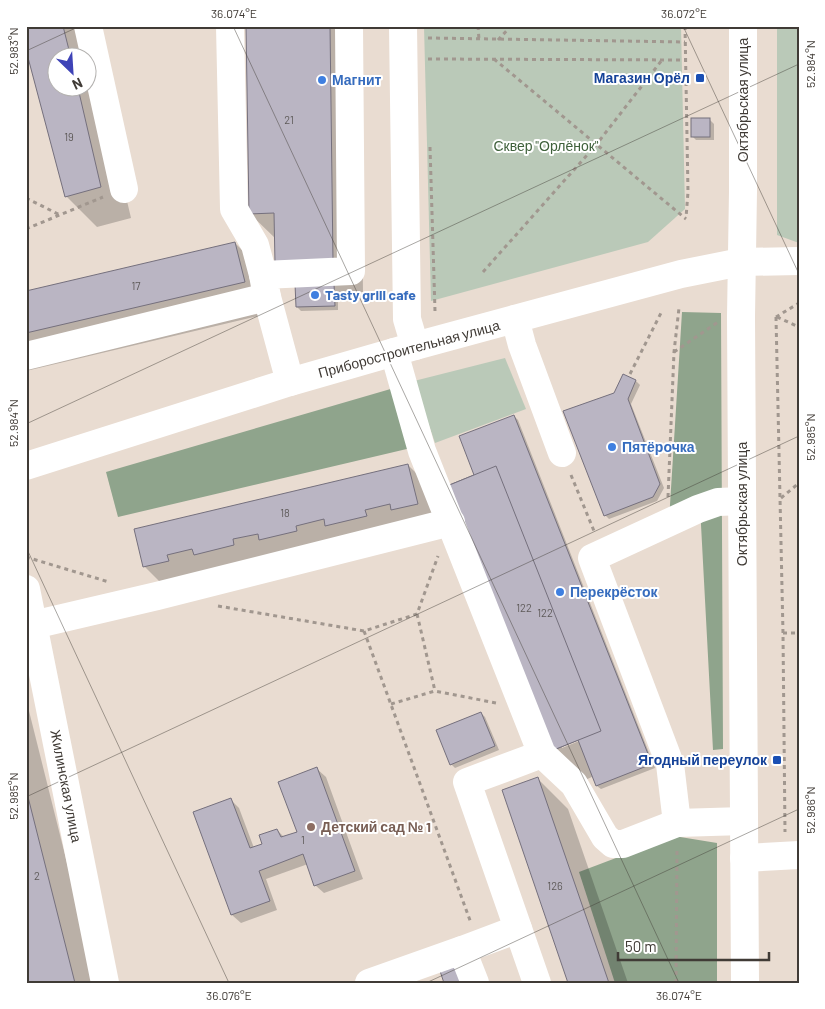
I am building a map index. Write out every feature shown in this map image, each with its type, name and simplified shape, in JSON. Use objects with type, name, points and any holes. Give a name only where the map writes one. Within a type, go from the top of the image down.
[{"type":"main road","points":[[88,26],[124,188]]},
{"type":"main road","points":[[230,26],[234,210],[255,245],[290,382]]},
{"type":"main road","points":[[26,356],[265,286],[351,271],[349,26]]},
{"type":"main road","name":"Октябрьская улица","points":[[743,26],[741,262],[745,983]]},
{"type":"main road","points":[[415,29],[407,319],[404,349],[422,451],[542,754],[574,784],[604,838],[613,844],[623,844],[677,823],[744,821]]},
{"type":"main road","name":"Приборостроительная улица","points":[[26,466],[290,382],[681,274],[741,262],[799,261]]},
{"type":"main road","points":[[515,320],[522,345],[562,453]]},
{"type":"main road","points":[[677,823],[670,764],[592,558],[698,509],[718,502],[742,501]]},
{"type":"main road","points":[[33,624],[157,596],[451,522]]},
{"type":"main road","name":"Жилинская улица","points":[[26,590],[105,983]]},
{"type":"main road","points":[[537,983],[467,782],[542,754]]},
{"type":"main road","points":[[744,858],[792,855]]},
{"type":"main road","points":[[369,983],[518,930]]},
{"type":"main road","points":[[470,947],[475,983]]},
{"type":"path","points":[[478,26],[479,40]]},
{"type":"path","points":[[498,40],[511,26]]},
{"type":"path","points":[[494,59],[686,219],[688,192],[685,26]]},
{"type":"path","points":[[415,29],[428,38],[685,42]]},
{"type":"path","points":[[428,54],[428,69]]},
{"type":"path","points":[[428,59],[685,60]]},
{"type":"path","points":[[483,272],[596,145],[662,60]]},
{"type":"path","points":[[430,146],[435,311]]},
{"type":"path","points":[[26,229],[124,188]]},
{"type":"path","points":[[26,198],[61,215]]},
{"type":"path","points":[[776,317],[799,303]]},
{"type":"path","points":[[666,525],[674,352],[679,308]]},
{"type":"path","points":[[630,374],[662,312]]},
{"type":"path","points":[[776,317],[799,327]]},
{"type":"path","points":[[776,317],[783,633],[792,855]]},
{"type":"path","points":[[674,352],[722,320]]},
{"type":"path","points":[[562,453],[603,553]]},
{"type":"path","points":[[781,498],[799,483]]},
{"type":"path","points":[[435,691],[417,614],[451,522]]},
{"type":"path","points":[[417,614],[364,632],[391,704],[470,947]]},
{"type":"path","points":[[783,633],[799,633]]},
{"type":"path","points":[[391,704],[435,691],[524,708]]},
{"type":"path","points":[[676,983],[677,823]]},
{"type":"green space","name":"Сквер \"Орлёнок\"","points":[[424,26],[681,26],[685,209],[648,242],[431,301]]},
{"type":"green space","points":[[777,26],[799,26],[799,243],[777,235]]},
{"type":"green space","points":[[682,312],[721,313],[723,749],[713,750],[700,506],[669,521]]},
{"type":"green space","points":[[505,358],[526,409],[435,443],[414,381]]},
{"type":"green space","points":[[394,388],[411,448],[118,517],[106,472]]},
{"type":"green space","points":[[674,836],[717,843],[717,983],[615,983],[579,872]]},
{"type":"building","points":[[26,26],[63,26],[68,48],[48,48],[48,98],[80,98],[101,187],[65,197],[26,50]]},
{"type":"building","points":[[246,26],[330,26],[333,261],[275,263],[274,213],[249,214]]},
{"type":"building","points":[[691,118],[710,118],[710,137],[691,137]]},
{"type":"building","points":[[235,242],[245,282],[26,333],[26,291]]},
{"type":"building","name":"Tasty grill cafe","points":[[295,284],[334,284],[335,306],[296,307]]},
{"type":"building","name":"Пятёрочка","points":[[623,374],[636,380],[628,399],[660,484],[653,497],[604,516],[563,411],[614,393]]},
{"type":"building","points":[[514,415],[652,764],[596,786],[578,740],[551,751],[447,486],[474,475],[459,436]]},
{"type":"building","points":[[408,464],[418,504],[391,510],[390,504],[365,510],[367,516],[325,526],[324,519],[296,526],[297,531],[259,540],[258,534],[233,539],[234,545],[194,555],[192,549],[167,555],[169,561],[143,567],[134,529]]},
{"type":"building","points":[[496,466],[601,731],[551,751],[447,486]]},
{"type":"building","points":[[481,712],[495,746],[450,765],[436,730]]},
{"type":"building","points":[[317,767],[355,871],[314,886],[303,854],[259,871],[270,901],[231,915],[193,812],[231,798],[250,848],[262,844],[259,835],[277,829],[281,837],[297,832],[278,782]]},
{"type":"building","points":[[538,777],[609,983],[568,983],[502,790]]},
{"type":"building","points":[[26,789],[75,983],[26,983],[26,970],[28,970],[26,964]]},
{"type":"building","points":[[457,966],[462,983],[444,983],[440,971]]},
{"type":"place","name":"Магазин Орёл","points":[[700,78]]},
{"type":"place","name":"Магнит","points":[[322,80]]},
{"type":"place","name":"Tasty grill cafe","points":[[315,295]]},
{"type":"place","name":"Пятёрочка","points":[[612,447]]},
{"type":"place","name":"Перекрёсток","points":[[560,592]]},
{"type":"place","name":"Ягодный переулок","points":[[777,760]]},
{"type":"place","name":"Детский сад № 1","points":[[311,827]]}]
